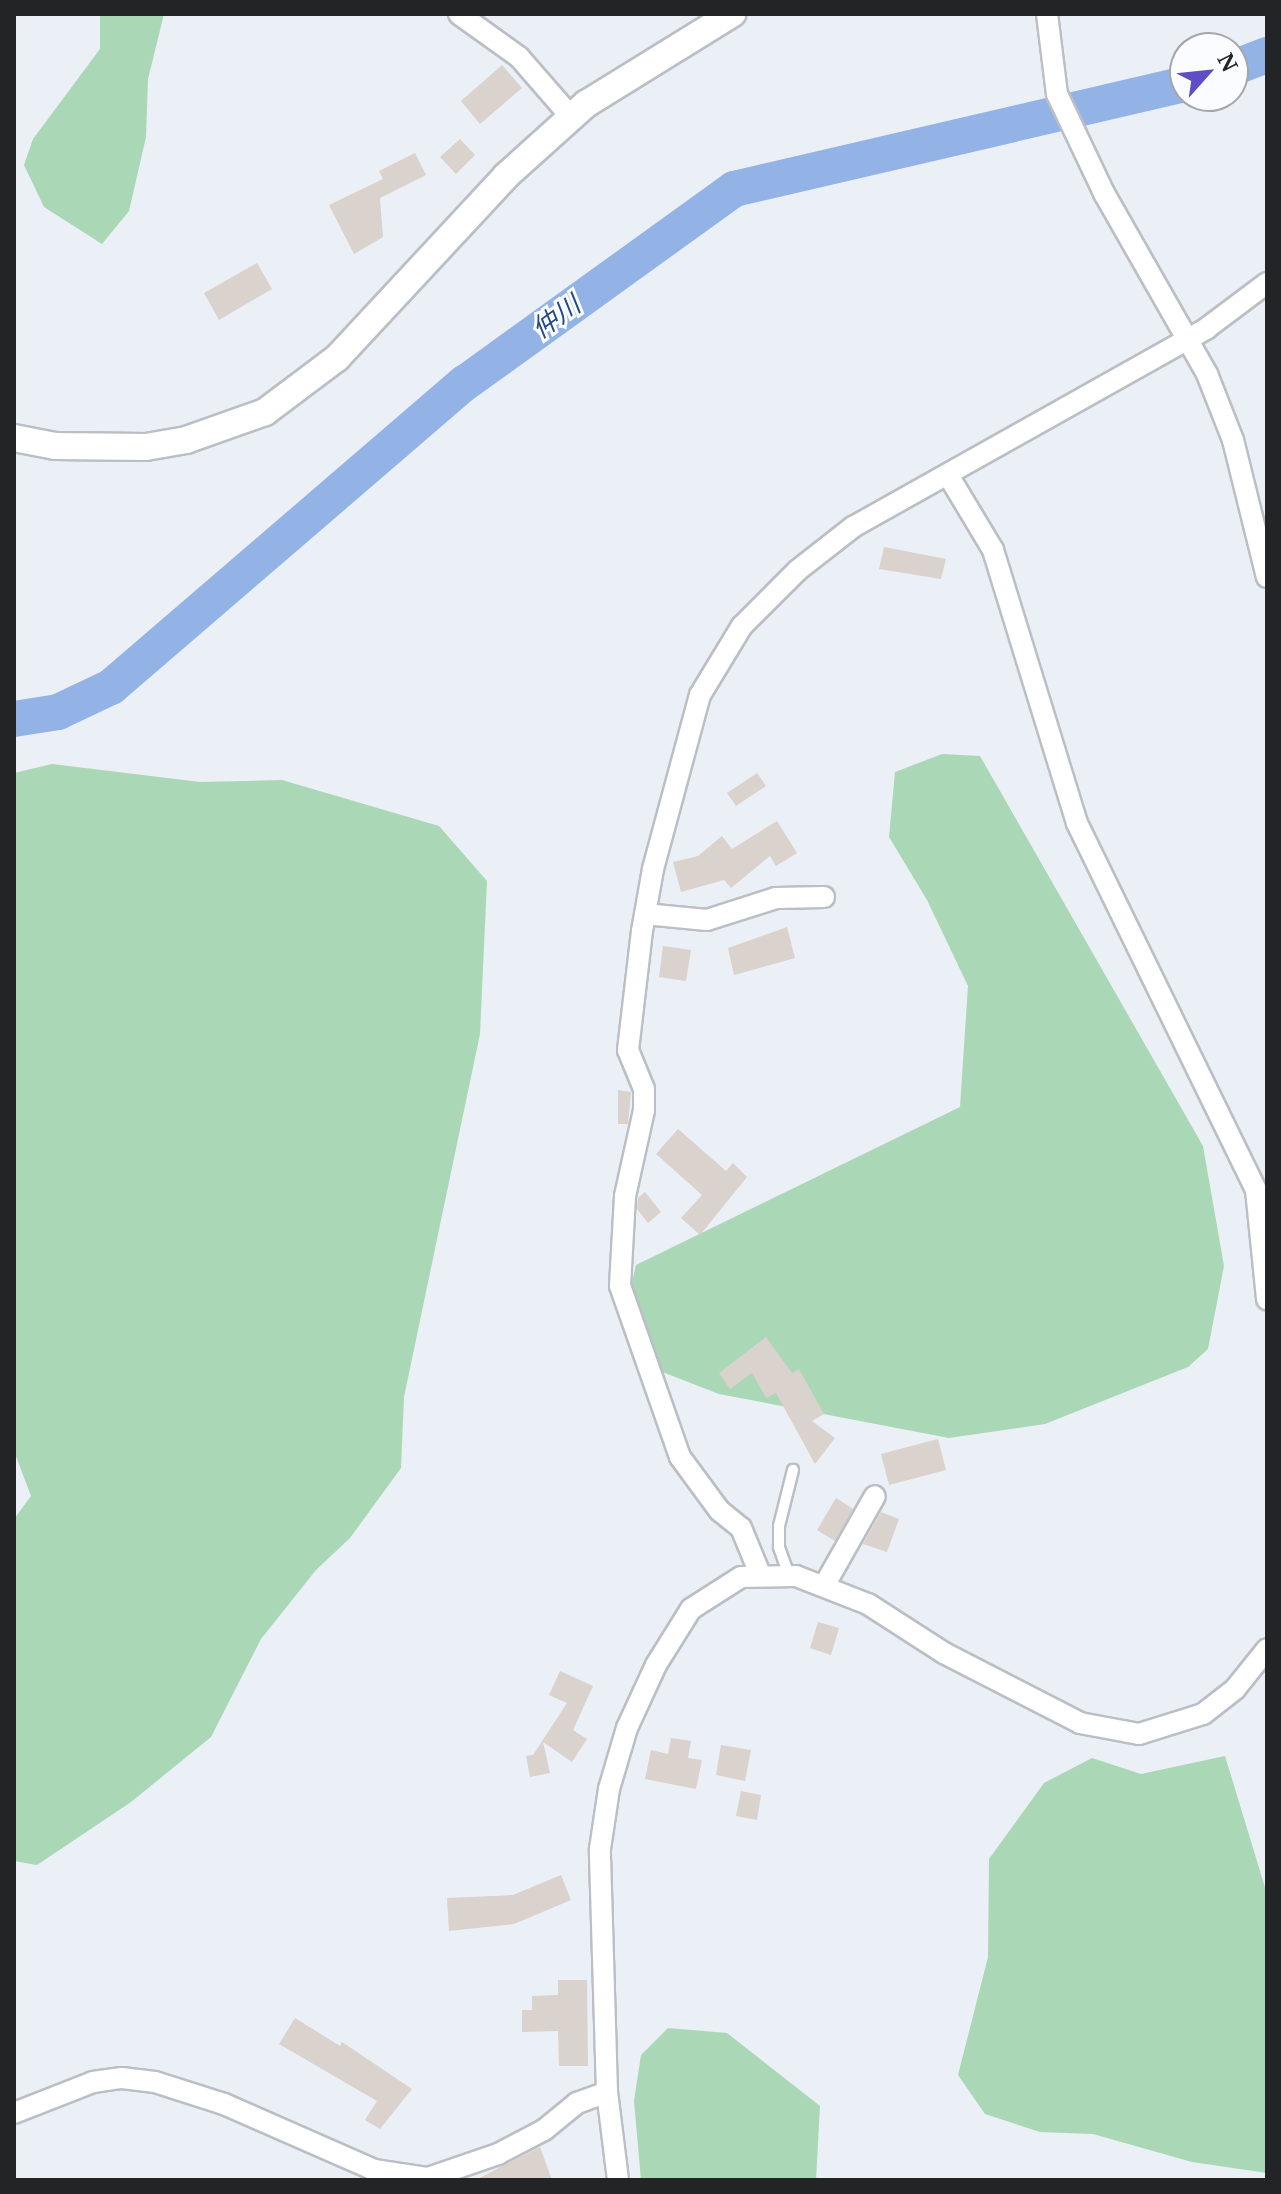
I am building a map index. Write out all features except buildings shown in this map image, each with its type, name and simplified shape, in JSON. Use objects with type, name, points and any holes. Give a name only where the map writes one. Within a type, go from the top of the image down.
[{"type":"street","points":[[459,14],[519,57],[572,118]]},
{"type":"street","points":[[14,438],[55,446],[146,447],[186,440],[265,412],[337,358],[506,176],[572,118],[732,14]]},
{"type":"street","points":[[1047,14],[1057,94],[1078,139],[1188,339],[1233,440],[1267,577]]},
{"type":"street","points":[[760,1574],[741,1528],[719,1510],[680,1457],[620,1286],[625,1196],[644,1110],[644,1089],[628,1050],[645,914],[700,695],[742,626],[798,570],[853,527],[898,498],[948,475],[1188,339],[1267,283]]},
{"type":"street","points":[[948,475],[993,550],[1077,823],[1256,1190],[1267,1299]]},
{"type":"street","points":[[645,914],[707,920],[776,898],[824,897]]},
{"type":"street","points":[[824,1586],[875,1496]]},
{"type":"street","points":[[618,2180],[607,2092],[600,1849],[618,1758],[641,1694],[691,1609],[720,1588],[760,1574],[789,1575],[868,1604],[944,1653],[1053,1710],[1115,1732],[1158,1731],[1203,1714],[1243,1681],[1267,1649]]},
{"type":"street","points":[[14,2113],[93,2082],[122,2078],[155,2082],[224,2104],[374,2170],[428,2178],[498,2154],[544,2130],[577,2103],[607,2092]]},
{"type":"lane","points":[[789,1575],[779,1547],[779,1526],[793,1470]]},
{"type":"green space","points":[[100,14],[164,14],[148,79],[146,137],[129,211],[102,244],[44,207],[24,165],[33,139],[100,49]]},
{"type":"green space","points":[[942,754],[980,756],[1203,1146],[1224,1266],[1208,1349],[1188,1367],[1045,1424],[949,1438],[719,1394],[647,1366],[628,1301],[636,1265],[960,1107],[968,986],[927,900],[889,837],[895,772]]},
{"type":"green space","points":[[52,764],[200,782],[282,780],[439,826],[487,881],[480,1034],[404,1397],[401,1468],[350,1538],[316,1570],[261,1639],[211,1737],[131,1802],[37,1865],[14,1861],[14,1519],[31,1496],[14,1451],[14,773]]},
{"type":"green space","points":[[1225,1756],[1267,1894],[1267,2173],[1192,2162],[1093,2134],[1040,2132],[985,2114],[958,2075],[988,1957],[989,1859],[1044,1783],[1092,1758],[1141,1774]]},
{"type":"green space","points":[[668,2028],[727,2033],[820,2106],[816,2180],[641,2180],[634,2101],[641,2055]]},
{"type":"waterway","name":"仲川","points":[[1249,62],[1267,55]]},
{"type":"waterway","name":"仲川","points":[[14,719],[58,712],[111,687],[465,383],[734,189],[1169,88]]}]
